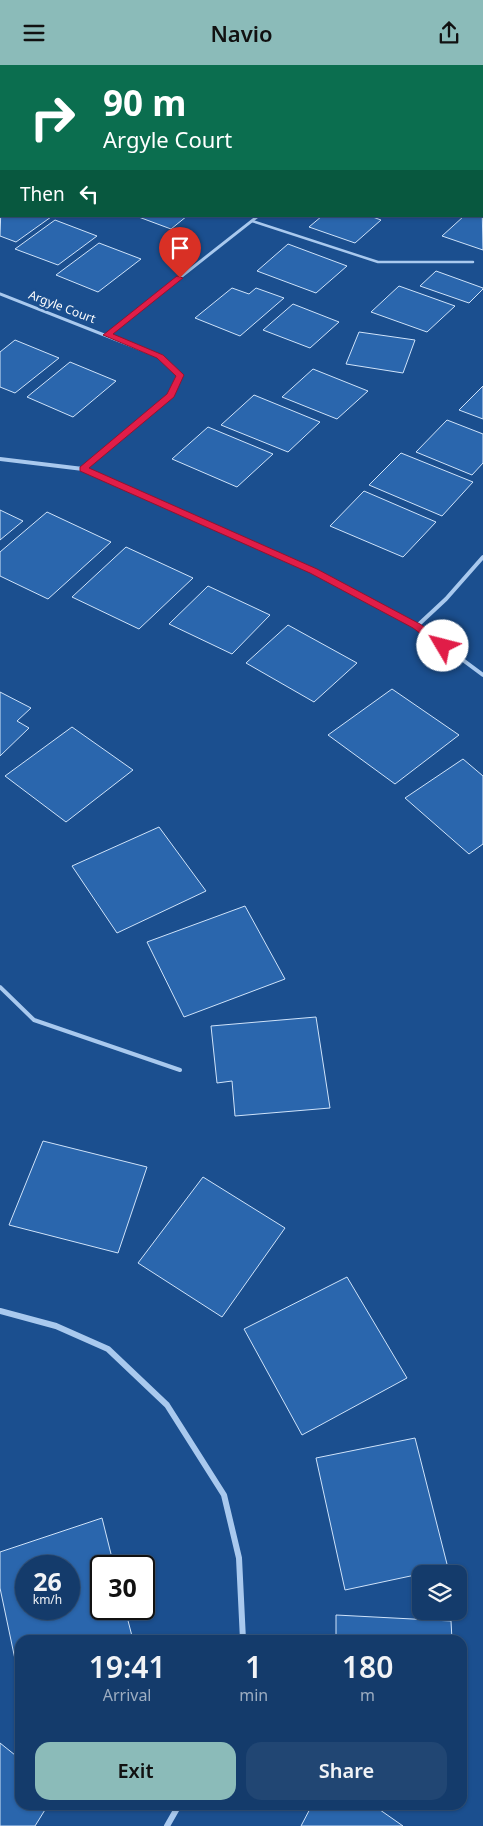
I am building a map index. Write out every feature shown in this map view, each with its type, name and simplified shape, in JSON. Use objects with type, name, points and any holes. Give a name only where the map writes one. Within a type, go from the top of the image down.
[{"type":"street","points":[[107,335],[256,217]]},
{"type":"street","name":"Argyle Court","points":[[0,294],[160,357],[180,375],[171,395],[83,469]]},
{"type":"street","points":[[0,459],[83,469],[314,571],[417,626],[483,675]]},
{"type":"street","points":[[417,626],[446,599],[483,557]]},
{"type":"street","points":[[0,1311],[56,1326],[108,1349],[167,1405],[224,1495],[239,1558],[243,1635]]},
{"type":"street","points":[[167,1826],[176,1810]]},
{"type":"lane","points":[[252,221],[378,263],[473,262]]},
{"type":"lane","points":[[0,987],[34,1020],[180,1070]]},
{"type":"building","points":[[1,217],[51,217],[16,242],[0,236]]},
{"type":"building","points":[[139,217],[186,217],[171,229]]},
{"type":"building","points":[[321,217],[373,217],[381,220],[355,243],[309,227]]},
{"type":"building","points":[[463,217],[482,217],[483,250],[442,236]]},
{"type":"building","points":[[55,220],[97,236],[58,265],[15,249]]},
{"type":"building","points":[[99,243],[141,259],[98,292],[56,275]]},
{"type":"building","points":[[288,244],[347,266],[316,293],[257,271]]},
{"type":"building","points":[[436,271],[483,289],[469,303],[420,286]]},
{"type":"building","points":[[399,286],[455,306],[427,332],[371,312]]},
{"type":"building","points":[[232,288],[249,294],[256,288],[284,298],[240,336],[195,318]]},
{"type":"building","points":[[293,304],[339,322],[310,348],[263,330]]},
{"type":"building","points":[[359,332],[415,340],[403,373],[346,364]]},
{"type":"building","points":[[15,340],[59,358],[15,393],[0,387],[0,352]]},
{"type":"building","points":[[70,362],[116,381],[73,417],[27,397]]},
{"type":"building","points":[[313,369],[368,391],[337,419],[282,397]]},
{"type":"building","points":[[483,386],[483,419],[459,410]]},
{"type":"building","points":[[254,395],[320,422],[288,452],[221,425]]},
{"type":"building","points":[[447,420],[483,434],[483,463],[472,475],[416,452]]},
{"type":"building","points":[[208,427],[273,454],[237,487],[172,459]]},
{"type":"building","points":[[401,453],[473,482],[442,516],[369,485]]},
{"type":"building","points":[[364,491],[436,522],[403,557],[330,526]]},
{"type":"building","points":[[0,510],[23,521],[0,540]]},
{"type":"building","points":[[47,512],[111,542],[48,599],[0,576],[0,552]]},
{"type":"building","points":[[126,547],[193,578],[139,629],[72,597]]},
{"type":"building","points":[[208,586],[270,615],[232,654],[169,624]]},
{"type":"building","points":[[288,625],[357,663],[314,702],[246,663]]},
{"type":"building","points":[[392,689],[459,735],[395,784],[328,735]]},
{"type":"building","points":[[0,692],[31,708],[17,721],[29,728],[0,756]]},
{"type":"building","points":[[72,727],[133,770],[66,822],[5,776]]},
{"type":"building","points":[[463,759],[483,776],[483,844],[469,854],[405,798]]},
{"type":"building","points":[[159,827],[206,891],[117,933],[72,866]]},
{"type":"building","points":[[245,906],[285,979],[184,1017],[147,942]]},
{"type":"building","points":[[316,1017],[330,1108],[235,1116],[232,1081],[217,1083],[211,1026]]},
{"type":"building","points":[[43,1141],[147,1167],[118,1253],[9,1225]]},
{"type":"building","points":[[203,1177],[285,1228],[222,1317],[138,1263]]},
{"type":"building","points":[[347,1277],[407,1378],[302,1435],[244,1329]]},
{"type":"building","points":[[415,1438],[447,1565],[412,1565],[412,1576],[345,1590],[316,1458]]},
{"type":"building","points":[[102,1518],[111,1555],[90,1555],[90,1620],[128,1620],[132,1635],[15,1635],[15,1659],[0,1588],[0,1552]]},
{"type":"building","points":[[336,1615],[451,1621],[452,1635],[336,1635]]},
{"type":"building","points":[[0,1743],[15,1755],[15,1810],[45,1810],[35,1826],[0,1826]]},
{"type":"building","points":[[309,1810],[380,1810],[403,1826],[301,1826]]},
{"type":"route","points":[[180,278],[107,335],[160,357],[180,375],[171,395],[83,469],[314,571],[417,626],[443,646]]}]
